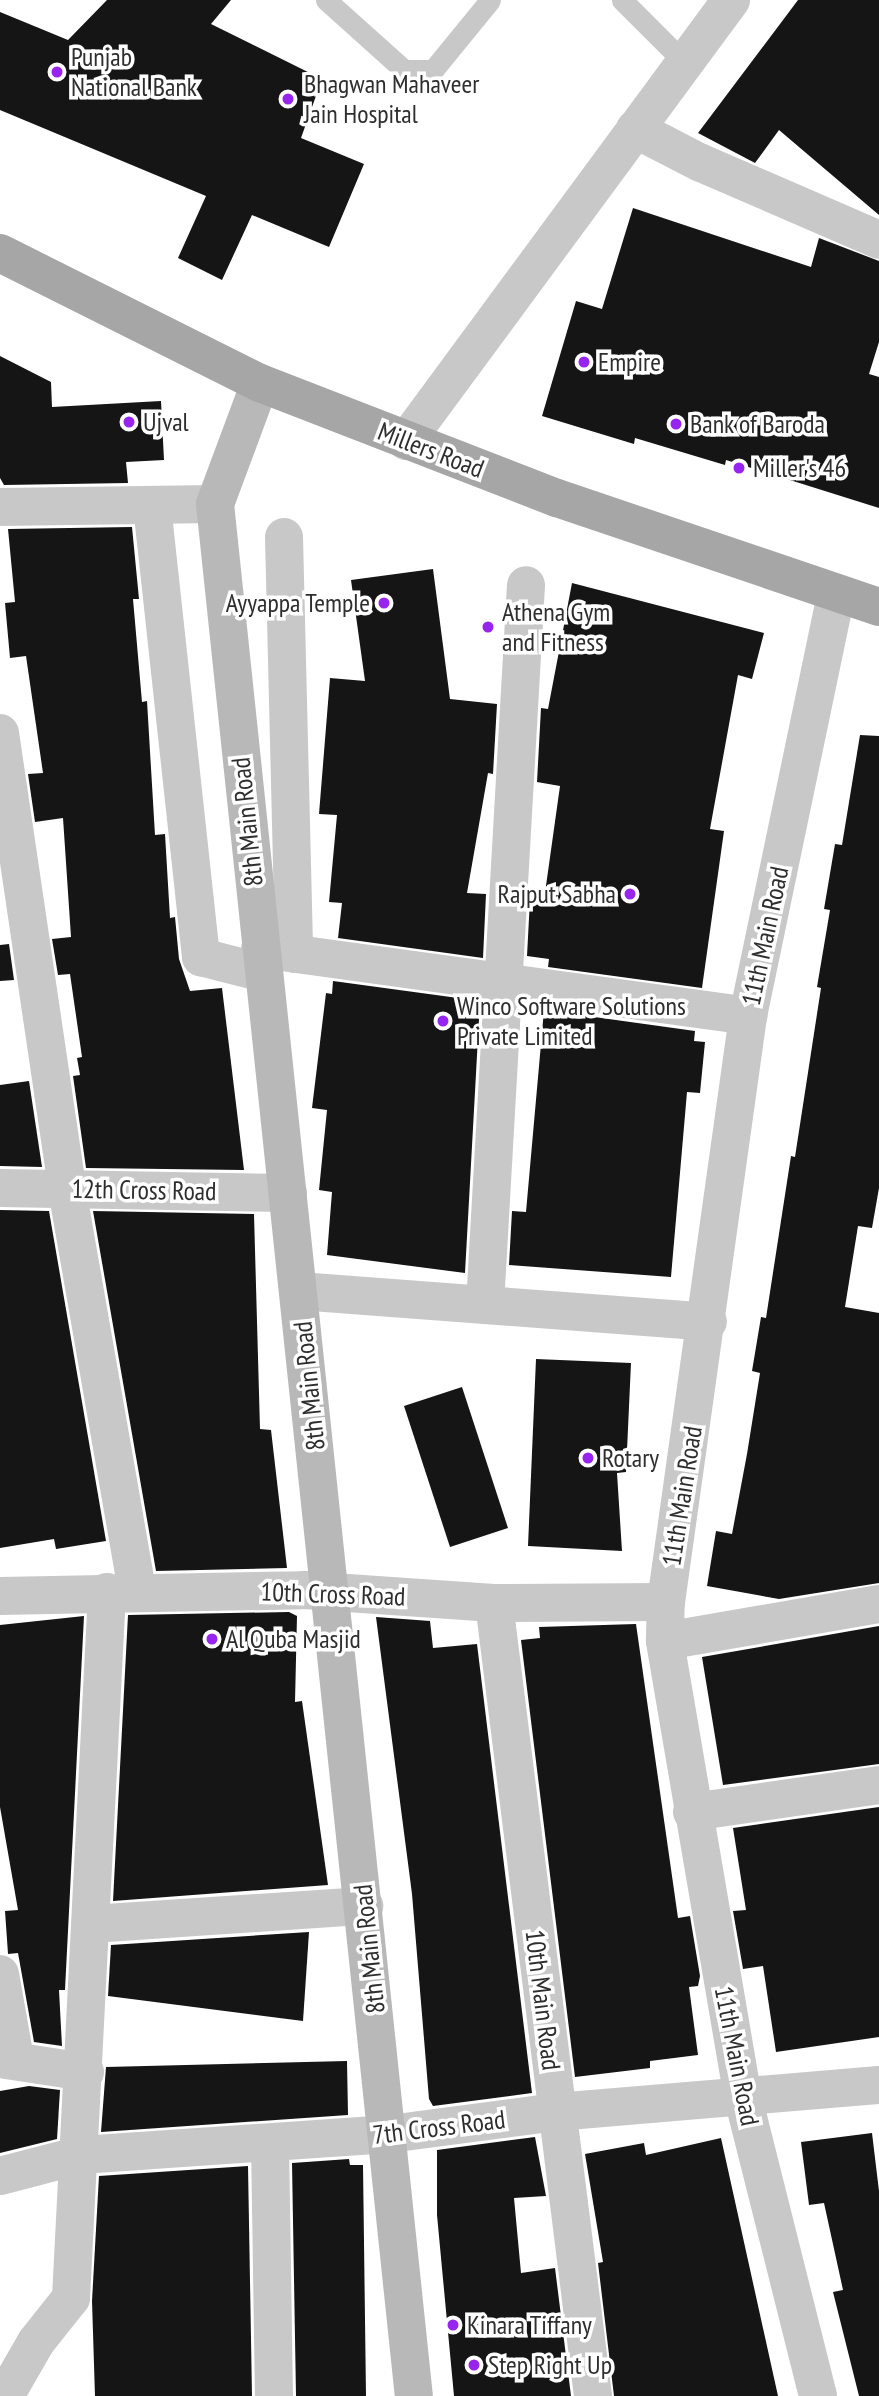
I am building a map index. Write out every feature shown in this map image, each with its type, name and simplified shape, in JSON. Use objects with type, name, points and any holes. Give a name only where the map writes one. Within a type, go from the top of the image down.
[{"type":"main road","name":"Millers Road","points":[[0,253],[260,383],[557,498],[879,607]]},
{"type":"street","points":[[406,441],[731,0]]},
{"type":"street","points":[[635,129],[699,162],[879,240]]},
{"type":"street","name":"8th Main Road","points":[[260,383],[215,504],[272,959],[288,1193],[389,2134],[414,2396]]},
{"type":"street","points":[[0,507],[215,504]]},
{"type":"street","points":[[154,523],[201,957],[272,959],[505,982],[748,1016]]},
{"type":"street","points":[[272,959],[284,537]]},
{"type":"street","points":[[485,1305],[526,586]]},
{"type":"street","name":"11th Main Road","points":[[818,2396],[743,2098],[692,1812],[665,1641],[666,1602],[708,1322],[748,1016],[836,593]]},
{"type":"street","points":[[0,733],[67,1189],[122,1592],[91,1924],[71,2298],[18,2342],[5,2396]]},
{"type":"street","name":"12th Cross Road","points":[[0,1188],[288,1193]]},
{"type":"street","points":[[299,1291],[708,1322]]},
{"type":"street","name":"10th Cross Road","points":[[0,1596],[330,1590],[494,1603],[666,1602]]},
{"type":"street","name":"10th Main Road","points":[[494,1603],[593,2396]]},
{"type":"street","points":[[665,1641],[879,1604]]},
{"type":"street","points":[[692,1812],[879,1785]]},
{"type":"street","points":[[91,1924],[364,1906]]},
{"type":"street","points":[[0,1974],[8,2059],[85,2072]]},
{"type":"street","name":"7th Cross Road","points":[[0,2176],[80,2155],[389,2134],[556,2112],[879,2085]]},
{"type":"street","points":[[271,2143],[274,2396]]},
{"type":"lane","points":[[326,0],[404,70],[433,70],[490,0]]},
{"type":"lane","points":[[622,0],[685,63]]},
{"type":"building","points":[[107,0],[231,0],[211,24],[322,79],[301,138],[364,164],[329,247],[252,215],[222,280],[178,258],[206,196],[0,110],[0,12],[68,40]]},
{"type":"building","points":[[798,0],[879,0],[879,215],[779,130],[755,163],[698,133]]},
{"type":"building","points":[[633,208],[811,267],[819,238],[879,261],[879,342],[869,374],[879,377],[879,508],[726,460],[725,465],[635,438],[634,444],[542,416],[576,301],[602,309]]},
{"type":"building","points":[[0,356],[51,382],[52,407],[161,401],[164,460],[126,462],[128,483],[4,485],[0,478]]},
{"type":"building","points":[[132,527],[139,599],[133,599],[142,702],[147,701],[155,835],[165,834],[170,918],[175,917],[179,959],[190,991],[222,988],[244,1170],[86,1168],[73,1076],[80,1075],[77,1058],[82,1057],[70,974],[58,975],[52,939],[71,937],[63,818],[35,822],[28,774],[43,773],[26,656],[10,658],[5,603],[15,602],[8,529]]},
{"type":"building","points":[[433,569],[450,699],[497,704],[493,774],[488,773],[467,893],[486,894],[483,958],[338,938],[342,903],[329,902],[337,815],[319,814],[330,678],[365,681],[351,580]]},
{"type":"building","points":[[572,583],[764,633],[752,679],[738,675],[710,829],[724,831],[702,988],[548,967],[549,959],[527,956],[530,899],[544,900],[560,786],[537,782],[541,708],[548,709]]},
{"type":"building","points":[[860,735],[879,736],[879,1188],[872,1228],[858,1226],[845,1307],[879,1313],[879,1583],[779,1599],[707,1586],[716,1531],[732,1534],[747,1454],[760,1373],[752,1371],[761,1317],[766,1318],[791,1156],[795,1157],[821,988],[817,987],[830,910],[824,909],[835,844],[842,845]]},
{"type":"building","points":[[9,944],[14,980],[0,981],[0,945]]},
{"type":"building","points":[[333,981],[480,1001],[465,1273],[327,1255],[332,1192],[319,1190],[327,1110],[312,1108],[326,993],[332,994]]},
{"type":"building","points":[[544,1010],[695,1031],[694,1041],[705,1042],[700,1093],[687,1092],[671,1277],[509,1265],[512,1211],[526,1212]]},
{"type":"building","points":[[29,1081],[42,1167],[0,1166],[0,1085]]},
{"type":"building","points":[[0,1210],[49,1211],[106,1541],[56,1549],[54,1539],[0,1548]]},
{"type":"building","points":[[93,1211],[254,1214],[260,1429],[271,1430],[287,1568],[156,1571]]},
{"type":"building","points":[[536,1359],[631,1363],[626,1472],[617,1473],[622,1551],[528,1546]]},
{"type":"building","points":[[462,1387],[508,1528],[450,1547],[404,1406]]},
{"type":"building","points":[[289,1612],[297,1616],[295,1702],[302,1701],[328,1885],[113,1901],[128,1615]]},
{"type":"building","points":[[84,1616],[65,1990],[59,1990],[62,2046],[34,2042],[18,1953],[8,1954],[5,1911],[18,1910],[0,1807],[0,1625]]},
{"type":"building","points":[[376,1617],[430,1621],[433,1648],[477,1644],[532,2093],[433,2106],[429,2099],[412,1894]]},
{"type":"building","points":[[636,1624],[678,1918],[690,1916],[700,1976],[698,1986],[689,1987],[698,2055],[650,2061],[650,2068],[575,2077],[521,1640],[540,1638],[539,1627]]},
{"type":"building","points":[[879,1626],[879,1764],[723,1785],[702,1657]]},
{"type":"building","points":[[879,1807],[879,2037],[776,2052],[763,1966],[743,1969],[733,1911],[746,1910],[733,1828]]},
{"type":"building","points":[[309,1932],[303,2021],[108,1996],[111,1945]]},
{"type":"building","points":[[347,2061],[348,2115],[101,2132],[106,2067]]},
{"type":"building","points":[[29,2086],[60,2090],[57,2139],[0,2153],[0,2091]]},
{"type":"building","points":[[872,2133],[879,2191],[879,2396],[859,2396],[833,2292],[843,2290],[824,2203],[809,2205],[801,2142]]},
{"type":"building","points":[[535,2137],[546,2196],[514,2198],[521,2273],[555,2268],[571,2396],[454,2396],[437,2215],[437,2150]]},
{"type":"building","points":[[721,2138],[778,2396],[614,2396],[598,2263],[603,2262],[585,2154],[644,2143],[646,2155]]},
{"type":"building","points":[[349,2159],[350,2165],[363,2165],[366,2396],[296,2396],[292,2163]]},
{"type":"building","points":[[248,2166],[252,2396],[95,2396],[92,2301],[99,2176]]},
{"type":"place","name":"Punjab National Bank","points":[[57,72]]},
{"type":"place","name":"Bhagwan Mahaveer Jain Hospital","points":[[288,99]]},
{"type":"place","name":"Empire","points":[[584,362]]},
{"type":"place","name":"Ujval","points":[[129,422]]},
{"type":"place","name":"Bank of Baroda","points":[[676,424]]},
{"type":"place","name":"Miller's 46","points":[[739,468]]},
{"type":"place","name":"Ayyappa Temple","points":[[384,603]]},
{"type":"place","name":"Athena Gym and Fitness","points":[[488,627]]},
{"type":"place","name":"Rajput Sabha","points":[[630,894]]},
{"type":"place","name":"Winco Software Solutions Private Limited","points":[[443,1021]]},
{"type":"place","name":"Rotary","points":[[588,1458]]},
{"type":"place","name":"Al Quba Masjid","points":[[212,1639]]},
{"type":"place","name":"Kinara Tiffany","points":[[453,2325]]},
{"type":"place","name":"Step Right Up","points":[[474,2365]]}]
